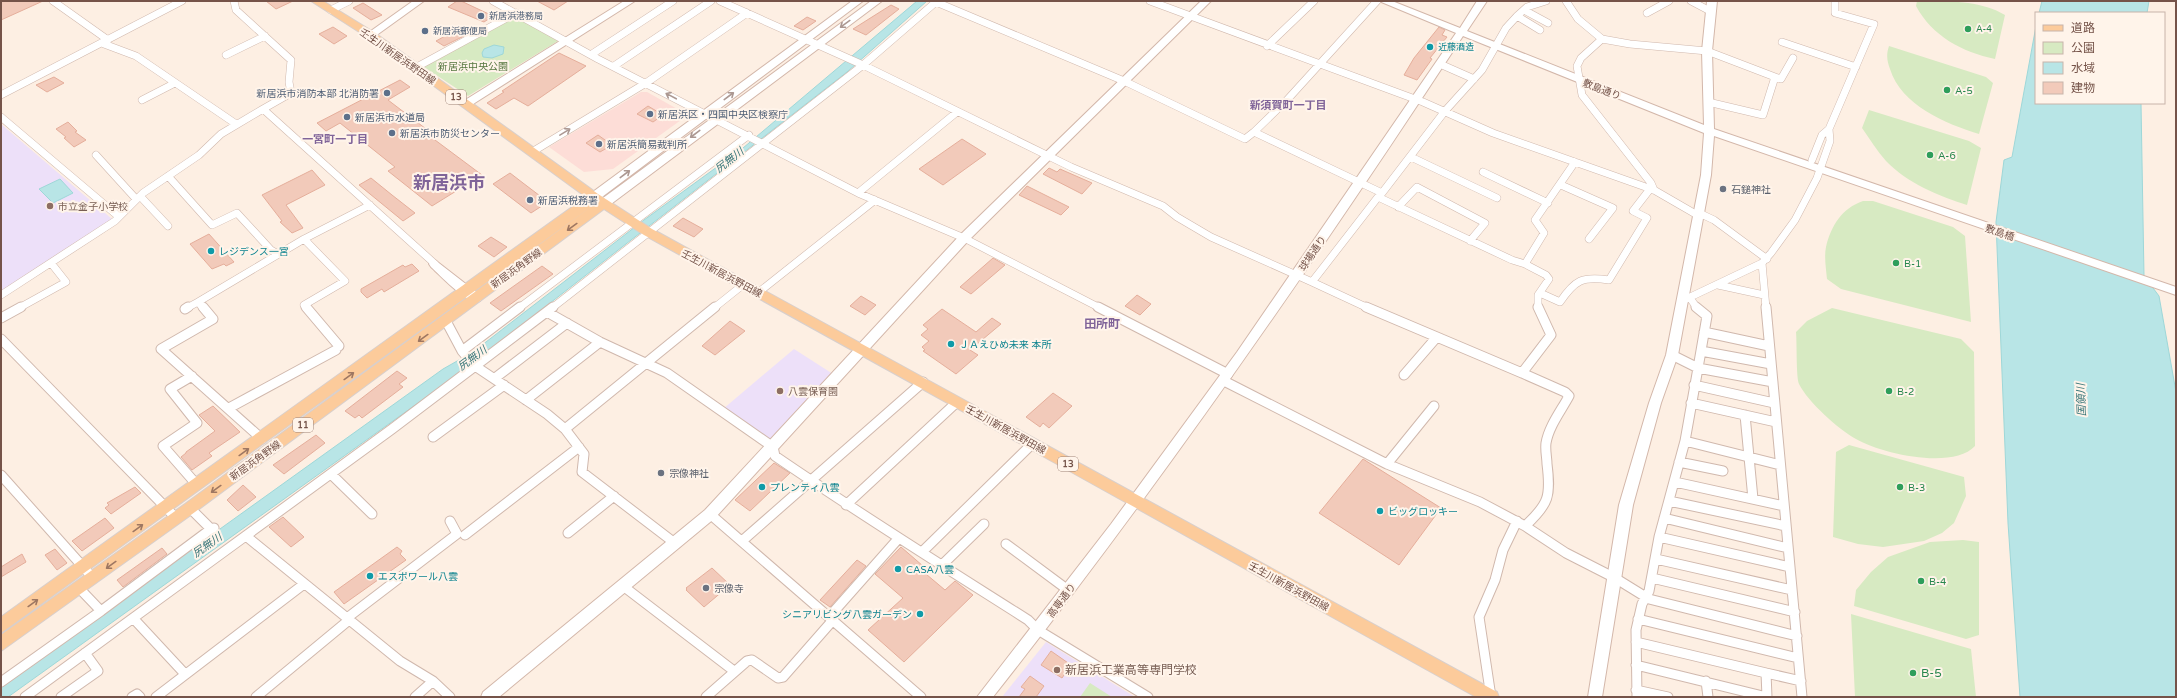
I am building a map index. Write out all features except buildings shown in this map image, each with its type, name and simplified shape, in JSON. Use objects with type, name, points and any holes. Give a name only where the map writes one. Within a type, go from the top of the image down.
[{"type":"main road","name":"壬生川新居浜野田線","points":[[316,1],[371,35],[599,200],[640,227],[1491,697]]},
{"type":"main road","name":"新居浜角野線","points":[[1,626],[197,485],[470,294],[599,200]]},
{"type":"main road","name":"新居浜角野線","points":[[1,644],[446,321],[470,294]]},
{"type":"street","points":[[53,1],[108,40]]},
{"type":"street","points":[[331,10],[349,1]]},
{"type":"street","points":[[371,35],[419,1]]},
{"type":"street","points":[[493,1],[646,83],[858,193],[964,238],[1387,464],[1480,502],[1521,524],[1566,553],[1615,578],[1649,599],[1797,636]]},
{"type":"street","points":[[466,104],[630,1]]},
{"type":"street","points":[[592,54],[673,1]]},
{"type":"street","points":[[614,66],[711,1]]},
{"type":"street","points":[[720,1],[843,56],[1071,167],[1163,206],[1177,217],[1211,237],[1436,338],[1566,392],[1569,396],[1549,433],[1546,445],[1550,494],[1548,503],[1541,512],[1521,524],[1503,550],[1495,580],[1479,617],[1491,697]]},
{"type":"street","points":[[731,6],[739,1]]},
{"type":"street","points":[[599,200],[705,114],[858,1]]},
{"type":"street","points":[[463,352],[640,227],[763,143],[862,65],[937,1],[1124,82],[1245,139],[1254,132],[1377,1]]},
{"type":"street","points":[[1150,1],[1267,46],[1445,111],[1493,133],[1652,190],[1714,220],[1764,261]]},
{"type":"street","points":[[488,697],[676,544],[710,514],[964,238],[1206,1]]},
{"type":"street","points":[[1267,46],[1314,1]]},
{"type":"street","name":"敷島通り","points":[[1384,1],[1709,131],[1822,171]]},
{"type":"street","name":"球場通り","points":[[1136,501],[1226,378],[1482,1]]},
{"type":"street","points":[[1312,282],[1411,157],[1445,111],[1474,79],[1506,28],[1524,10],[1546,1]]},
{"type":"street","points":[[1566,1],[1578,19],[1602,39],[1630,44],[1707,51],[1781,79],[1793,58]]},
{"type":"street","points":[[1647,13],[1669,1]]},
{"type":"street","points":[[1595,697],[1626,505],[1655,404],[1672,355],[1687,299],[1706,175],[1709,131],[1707,51],[1711,6],[1691,1]]},
{"type":"street","points":[[1812,160],[1822,135],[1829,129],[1874,24],[1835,14],[1835,1]]},
{"type":"street","points":[[1,95],[178,2]]},
{"type":"street","points":[[1,295],[115,222],[118,216],[138,197],[199,155],[221,134],[290,93],[289,82],[291,60],[236,10],[236,2]]},
{"type":"street","points":[[599,200],[715,119],[874,2]]},
{"type":"street","points":[[1524,10],[1548,23]]},
{"type":"street","points":[[415,68],[516,13]]},
{"type":"street","points":[[532,152],[646,83],[747,13]]},
{"type":"street","points":[[1518,16],[1540,30]]},
{"type":"street","points":[[226,55],[265,36]]},
{"type":"street","points":[[1602,39],[1581,58],[1577,66],[1582,95],[1652,190]]},
{"type":"street","points":[[108,40],[104,44],[136,56],[236,124]]},
{"type":"street","points":[[1782,42],[1856,67]]},
{"type":"street","points":[[1440,64],[1474,79]]},
{"type":"street","points":[[1708,102],[1763,115],[1775,77]]},
{"type":"street","points":[[142,100],[176,83]]},
{"type":"street","points":[[264,109],[470,294]]},
{"type":"street","points":[[858,193],[956,112]]},
{"type":"street","points":[[1,117],[118,216]]},
{"type":"street","points":[[1687,299],[1764,261],[1788,232],[1822,171],[1832,136],[1829,129]]},
{"type":"street","points":[[1254,132],[1360,182],[1398,207],[1512,260],[1525,264],[1546,275],[1549,279],[1540,293],[1538,304],[1543,321],[1551,335],[1522,373]]},
{"type":"street","points":[[25,697],[331,474],[547,312],[640,227],[750,136]]},
{"type":"street","points":[[96,155],[168,226]]},
{"type":"street","points":[[1411,157],[1497,198]]},
{"type":"street","points":[[1525,264],[1544,233],[1535,220],[1561,185],[1575,162]]},
{"type":"street","name":"敷島橋","points":[[1822,171],[2176,292]]},
{"type":"street","points":[[1483,172],[1548,203]]},
{"type":"street","points":[[168,176],[212,225],[237,213],[271,250],[278,254]]},
{"type":"street","points":[[1561,185],[1613,208],[1589,239]]},
{"type":"street","points":[[1398,207],[1417,187],[1485,223],[1470,241]]},
{"type":"street","points":[[1540,293],[1560,302],[1577,281],[1590,277],[1608,280],[1647,218],[1633,211],[1652,190]]},
{"type":"street","points":[[759,292],[875,200]]},
{"type":"street","points":[[185,309],[304,239],[370,205]]},
{"type":"street","points":[[229,408],[338,348],[304,305],[345,281],[304,239]]},
{"type":"street","points":[[1764,261],[1764,295],[1802,697]]},
{"type":"street","points":[[1,318],[66,282],[51,263]]},
{"type":"street","points":[[565,429],[744,284]]},
{"type":"street","points":[[1718,285],[1764,295]]},
{"type":"street","points":[[1668,697],[1636,694],[1636,642],[1638,619],[1652,578],[1664,518],[1685,441],[1707,316],[1698,310],[1687,299]]},
{"type":"street","points":[[198,302],[213,319],[161,349],[262,439]]},
{"type":"street","points":[[547,312],[600,342],[667,373],[773,447],[775,456],[846,505],[869,517],[898,539],[922,552],[1028,620],[1038,630],[1148,697]]},
{"type":"street","points":[[446,321],[463,352],[475,365],[547,414],[565,429],[584,454],[582,472],[676,544]]},
{"type":"street","points":[[495,378],[567,323]]},
{"type":"street","points":[[1704,332],[1769,346]]},
{"type":"street","points":[[1404,375],[1436,338]]},
{"type":"street","points":[[1,339],[176,518]]},
{"type":"street","points":[[526,400],[600,342]]},
{"type":"street","points":[[1701,351],[1771,364]]},
{"type":"street","points":[[1672,355],[1698,368],[1773,382]]},
{"type":"street","points":[[192,376],[170,389],[197,423],[163,446],[197,485]]},
{"type":"street","points":[[742,541],[923,382]]},
{"type":"street","points":[[432,437],[504,385]]},
{"type":"street","points":[[1694,385],[1774,403]]},
{"type":"street","points":[[846,505],[958,402]]},
{"type":"street","points":[[1691,403],[1776,422]]},
{"type":"street","points":[[1387,464],[1434,406]]},
{"type":"street","points":[[1745,415],[1753,499]]},
{"type":"street","points":[[1685,441],[1780,465]]},
{"type":"street","points":[[922,552],[1032,444]]},
{"type":"street","points":[[465,535],[579,447]]},
{"type":"street","points":[[1679,462],[1723,471]]},
{"type":"street","points":[[331,474],[372,514]]},
{"type":"street","points":[[1,475],[93,578]]},
{"type":"street","points":[[1675,482],[1784,506]]},
{"type":"street","points":[[568,533],[614,496]]},
{"type":"street","name":"高専通り","points":[[984,697],[1038,630],[1136,501]]},
{"type":"street","points":[[1669,501],[1786,526]]},
{"type":"street","points":[[1,682],[212,529],[190,508]]},
{"type":"street","points":[[710,514],[921,697]]},
{"type":"street","points":[[1664,518],[1788,548]]},
{"type":"street","points":[[256,697],[348,619],[457,534],[450,521]]},
{"type":"street","points":[[942,565],[984,524]]},
{"type":"street","points":[[246,536],[400,661],[433,681],[450,697]]},
{"type":"street","points":[[1660,538],[1790,567]]},
{"type":"street","points":[[706,697],[734,670],[747,661],[752,660],[778,678],[783,678],[831,618],[898,539]]},
{"type":"street","points":[[1006,544],[1068,590]]},
{"type":"street","points":[[1656,559],[1792,590]]},
{"type":"street","points":[[1652,578],[1795,612]]},
{"type":"street","points":[[156,697],[304,584]]},
{"type":"street","points":[[623,586],[734,670]]},
{"type":"street","points":[[79,588],[101,610]]},
{"type":"street","points":[[133,618],[185,674]]},
{"type":"street","points":[[1638,619],[1798,658]]},
{"type":"street","points":[[1636,642],[1801,681]]},
{"type":"street","points":[[61,697],[98,671],[85,653]]},
{"type":"street","points":[[1636,665],[1767,697],[1766,673]]},
{"type":"street","points":[[415,697],[433,681]]},
{"type":"street","points":[[1706,681],[1708,697]]},
{"type":"street","points":[[132,697],[137,694],[140,697]]},
{"type":"shaded area","points":[[641,92],[647,92],[688,115],[613,169],[584,172],[549,147]]},
{"type":"shaded area","name":"市立金子小学校","points":[[1,124],[112,219],[1,291]]},
{"type":"shaded area","name":"八雲保育園","points":[[794,349],[833,374],[771,442],[723,409]]},
{"type":"shaded area","name":"新居浜工業高等専門学校","points":[[1046,642],[1135,697],[1002,697]]},
{"type":"green space","name":"A-4","points":[[1917,1],[1963,2],[1985,6],[2005,15],[1995,59],[1971,52],[1939,34],[1923,17],[1916,6]]},
{"type":"green space","name":"新居浜中央公園","points":[[515,16],[558,38],[558,41],[468,96],[424,67]]},
{"type":"green space","name":"A-5","points":[[1889,46],[1986,77],[1993,83],[1979,134],[1939,119],[1914,103],[1896,82],[1888,61],[1887,55]]},
{"type":"green space","name":"A-6","points":[[1869,110],[1969,141],[1981,148],[1967,205],[1924,188],[1894,169],[1886,161],[1862,128]]},
{"type":"green space","name":"B-1","points":[[1863,201],[1873,201],[1953,227],[1965,236],[1971,322],[1841,289],[1827,279],[1825,251],[1834,225],[1849,208]]},
{"type":"green space","name":"B-2","points":[[1832,308],[1961,339],[1974,352],[1975,446],[1965,453],[1951,457],[1935,458],[1917,457],[1882,450],[1868,445],[1849,435],[1816,407],[1799,384],[1797,374],[1796,332],[1807,321]]},
{"type":"green space","name":"B-3","points":[[1849,445],[1964,477],[1966,496],[1954,523],[1942,533],[1924,541],[1883,547],[1858,544],[1833,537],[1836,452]]},
{"type":"green space","name":"B-4","points":[[1963,540],[1979,542],[1979,635],[1966,639],[1854,606],[1856,590],[1871,572],[1888,557],[1930,542]]},
{"type":"green space","name":"B-5","points":[[1851,614],[1971,649],[1976,697],[1855,697]]},
{"type":"green space","points":[[1090,683],[1112,697],[1080,697]]},
{"type":"water","name":"尻無川","points":[[917,1],[927,1],[847,72],[464,370],[8,697],[1,697],[1,686],[443,369],[473,352],[644,220],[743,148]]},
{"type":"water","points":[[2042,1],[2149,1],[2147,12],[2039,12]]},
{"type":"water","name":"国領川","points":[[2035,31],[2035,104],[2141,104],[2144,276],[2159,296],[2176,392],[2176,697],[2020,697],[2008,523],[1996,222],[2004,160],[2012,157]]},
{"type":"water","points":[[494,45],[504,47],[503,54],[492,58],[483,57],[482,53],[484,49]]},
{"type":"water","points":[[60,179],[73,193],[53,203],[39,189]]},
{"type":"place","name":"新居浜港務局","points":[[481,16]]},
{"type":"place","name":"A-4","points":[[1968,29]]},
{"type":"place","name":"新居浜郵便局","points":[[425,31]]},
{"type":"place","name":"近藤酒造","points":[[1430,47]]},
{"type":"place","name":"A-5","points":[[1947,90]]},
{"type":"place","name":"新居浜市消防本部 北消防署","points":[[387,93]]},
{"type":"place","name":"新居浜区・四国中央区検察庁","points":[[650,114]]},
{"type":"place","name":"新居浜市水道局","points":[[347,117]]},
{"type":"place","name":"新居浜市防災センター","points":[[392,133]]},
{"type":"place","name":"新居浜簡易裁判所","points":[[599,144]]},
{"type":"place","name":"A-6","points":[[1930,155]]},
{"type":"place","name":"石鎚神社","points":[[1723,189]]},
{"type":"place","name":"新居浜税務署","points":[[530,200]]},
{"type":"place","name":"市立金子小学校","points":[[50,206]]},
{"type":"place","name":"レジデンス一宮","points":[[211,251]]},
{"type":"place","name":"B-1","points":[[1896,263]]},
{"type":"place","name":"ＪＡえひめ未来 本所","points":[[951,344]]},
{"type":"place","name":"八雲保育園","points":[[780,391]]},
{"type":"place","name":"B-2","points":[[1889,391]]},
{"type":"place","name":"宗像神社","points":[[661,473]]},
{"type":"place","name":"プレンティ八雲","points":[[762,487]]},
{"type":"place","name":"B-3","points":[[1900,487]]},
{"type":"place","name":"ビッグロッキー","points":[[1380,511]]},
{"type":"place","name":"CASA八雲","points":[[898,569]]},
{"type":"place","name":"エスポワール八雲","points":[[370,576]]},
{"type":"place","name":"B-4","points":[[1921,581]]},
{"type":"place","name":"宗像寺","points":[[706,588]]},
{"type":"place","name":"シニアリビング八雲ガーデン","points":[[920,614]]},
{"type":"place","name":"新居浜工業高等専門学校","points":[[1057,670]]},
{"type":"place","name":"B-5","points":[[1913,673]]},
{"type":"district","name":"新須賀町一丁目","points":[[1288,105]]},
{"type":"district","name":"一宮町一丁目","points":[[335,139]]},
{"type":"district","name":"新居浜市","points":[[449,183]]},
{"type":"district","name":"田所町","points":[[1102,324]]}]
